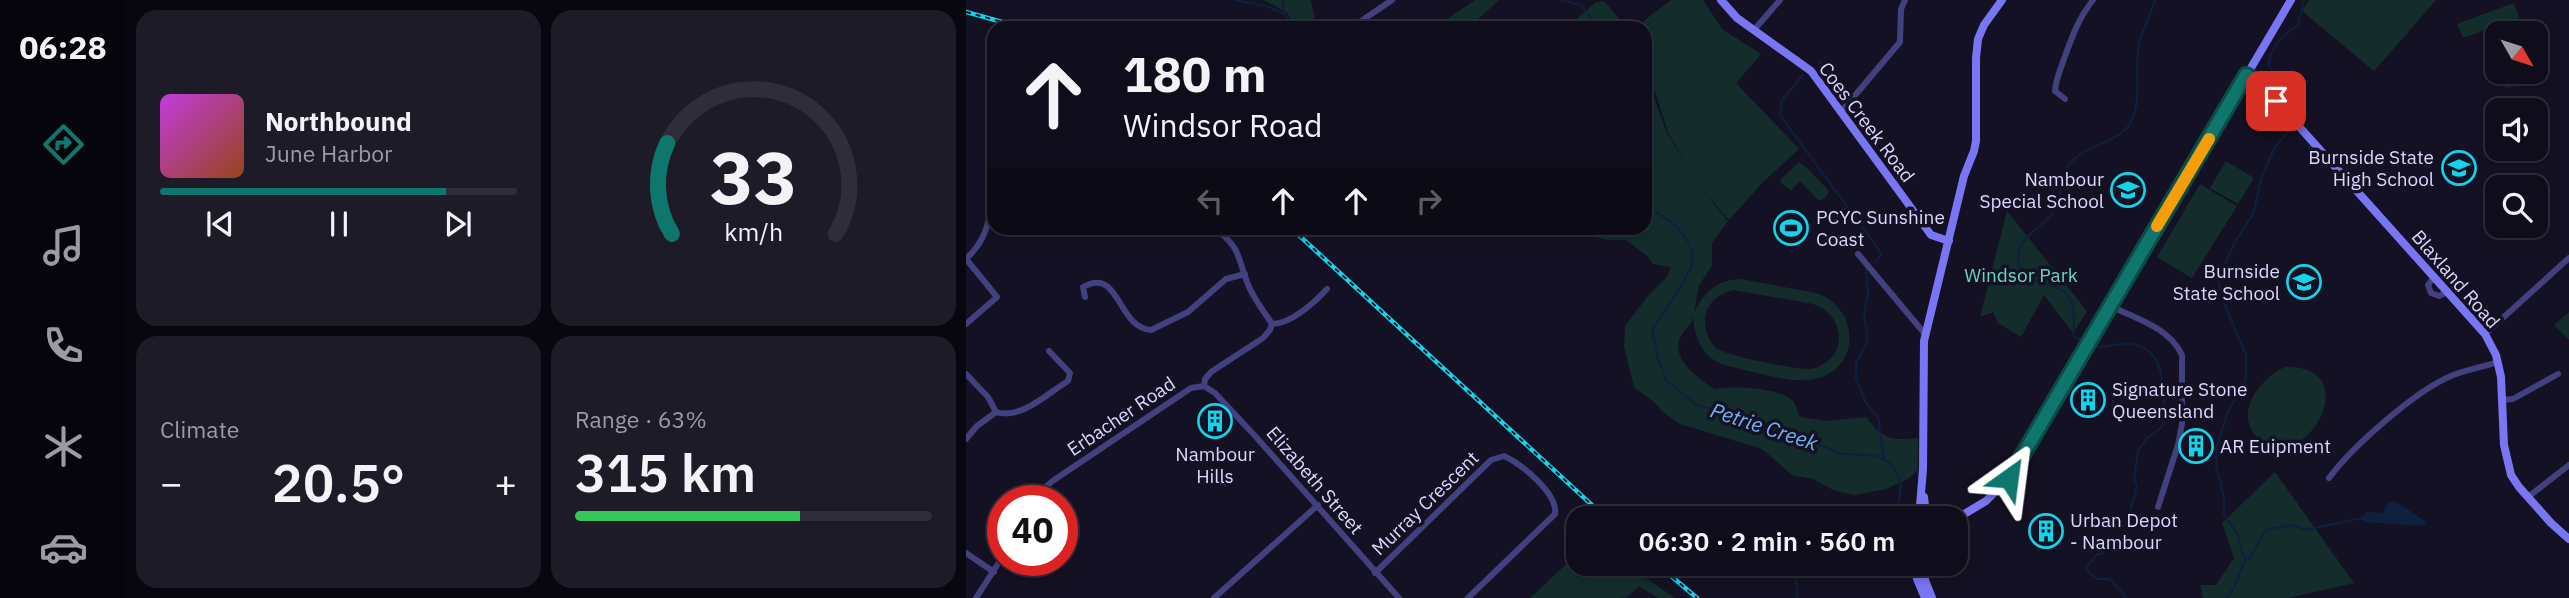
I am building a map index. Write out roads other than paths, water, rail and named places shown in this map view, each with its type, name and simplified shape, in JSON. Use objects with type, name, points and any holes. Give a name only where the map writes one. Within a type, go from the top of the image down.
[{"type":"street","points":[[1361,21],[1392,0]]},
{"type":"street","name":"Coes Creek Road","points":[[1721,0],[1733,15],[1806,66],[1931,235],[1949,241]]},
{"type":"street","points":[[1754,30],[1780,0]]},
{"type":"street","points":[[1841,112],[1898,47],[1901,38],[1901,9],[1905,0]]},
{"type":"street","points":[[1926,506],[1923,469],[1925,334],[1964,176],[1976,141],[1976,58],[1979,39],[1982,29],[2002,0]]},
{"type":"street","points":[[2065,99],[2055,91],[2056,78],[2081,15],[2093,0]]},
{"type":"street","points":[[1968,512],[1991,496],[2009,478],[2291,0]]},
{"type":"street","name":"Blaxland Road","points":[[2246,75],[2261,84],[2485,334],[2498,362],[2507,464],[2515,481],[2528,497],[2569,539]]},
{"type":"street","points":[[966,324],[997,297],[966,259],[987,230]]},
{"type":"street","points":[[1223,235],[1240,255],[1251,290],[1272,324]]},
{"type":"street","points":[[1858,254],[1925,334]]},
{"type":"street","points":[[2485,334],[2569,258]]},
{"type":"street","points":[[1085,297],[1083,287],[1087,284],[1107,284],[1121,308],[1137,325],[1152,330],[1182,316],[1226,279],[1245,274]]},
{"type":"street","name":"Erbacher Road","points":[[1048,485],[1191,388],[1204,386],[1207,375],[1258,342],[1270,330],[1272,324],[1283,323],[1314,302],[1327,289]]},
{"type":"street","points":[[2110,306],[2167,334],[2177,344],[2182,355],[2182,424],[2158,506]]},
{"type":"street","points":[[966,439],[977,426],[996,412],[1006,414],[1022,410],[1068,381],[1070,373],[1049,351]]},
{"type":"street","points":[[2329,478],[2340,464],[2400,408],[2450,376],[2498,362]]},
{"type":"street","points":[[966,374],[988,397],[996,412]]},
{"type":"street","points":[[2502,400],[2520,396],[2558,374]]},
{"type":"street","name":"Elizabeth Street","points":[[1204,386],[1215,393],[1399,598]]},
{"type":"street","name":"Murray Crescent","points":[[1376,573],[1491,460],[1504,456],[1547,491],[1553,500],[1555,514],[1468,598]]},
{"type":"street","points":[[2528,497],[2569,465]]},
{"type":"street","points":[[1214,598],[1318,505]]},
{"type":"street","points":[[966,552],[987,567]]},
{"type":"street","points":[[976,598],[991,576]]},
{"type":"street","points":[[1917,576],[1925,598]]},
{"type":"street","points":[[1926,576],[1932,598]]},
{"type":"water","points":[[2393,501],[2427,523],[2422,526],[2364,522],[2362,518],[2366,512],[2383,513],[2387,504]]},
{"type":"waterway","name":"Petrie Creek","points":[[1235,0],[1266,6],[1285,14],[1288,21]]},
{"type":"waterway","points":[[1283,0],[1284,13]]},
{"type":"waterway","points":[[1561,0],[1581,5],[1593,21]]},
{"type":"waterway","points":[[2083,341],[2074,337],[2071,300],[2057,288],[2024,274],[2019,266],[2019,250],[2026,239],[2051,215],[2066,171],[2075,158],[2118,136],[2130,124],[2136,107],[2139,44],[2155,0]]},
{"type":"waterway","points":[[2302,116],[2305,113],[2269,66],[2271,53],[2278,42],[2298,26],[2304,0]]},
{"type":"waterway","points":[[1803,75],[1782,100],[1780,115],[1879,250],[1881,254],[1876,262]]},
{"type":"waterway","points":[[2227,598],[2245,560],[2237,534],[2224,514],[2224,498],[2216,465],[2217,446],[2227,414],[2246,379],[2246,355],[2222,298],[2218,279],[2235,242],[2253,214],[2262,176],[2275,147],[2290,129]]},
{"type":"waterway","name":"Petrie Creek","points":[[1652,211],[1678,228],[1692,253],[1692,263],[1686,277],[1652,330],[1666,380],[1696,405],[1759,421],[1840,453],[1879,457],[1894,468],[1898,476],[1900,493],[1897,506]]},
{"type":"waterway","points":[[1866,269],[1868,292],[1864,314],[1868,341],[1856,363],[1856,379],[1866,403],[1878,417],[1884,460]]},
{"type":"waterway","points":[[2098,347],[2132,344],[2144,348],[2158,364],[2163,386],[2164,420],[2162,427],[2147,438],[2138,451],[2134,479],[2137,485],[2122,544],[2118,548],[2096,555],[2086,569],[2097,579],[2110,579],[2127,598]]},
{"type":"waterway","points":[[2246,559],[2250,558],[2265,530],[2292,525],[2305,530],[2362,518]]},
{"type":"waterway","name":"Petrie Creek","points":[[1796,576],[1797,598]]},
{"type":"railway","points":[[966,12],[999,21]]},
{"type":"railway","points":[[1299,235],[1593,506]]},
{"type":"railway","points":[[1671,576],[1697,598]]},
{"type":"place","name":"Burnside State High School","points":[[2459,168]]},
{"type":"place","name":"Nambour Special School","points":[[2128,190]]},
{"type":"place","name":"PCYC Sunshine Coast","points":[[1791,228]]},
{"type":"place","name":"Burnside State School","points":[[2304,282]]},
{"type":"place","name":"Signature Stone Queensland","points":[[2088,400]]},
{"type":"place","name":"Nambour Hills","points":[[1215,421]]},
{"type":"place","name":"AR Euipment","points":[[2196,446]]},
{"type":"place","name":"Urban Depot - Nambour","points":[[2046,531]]},
{"type":"park label","name":"Windsor Park","points":[[2021,275]]}]
